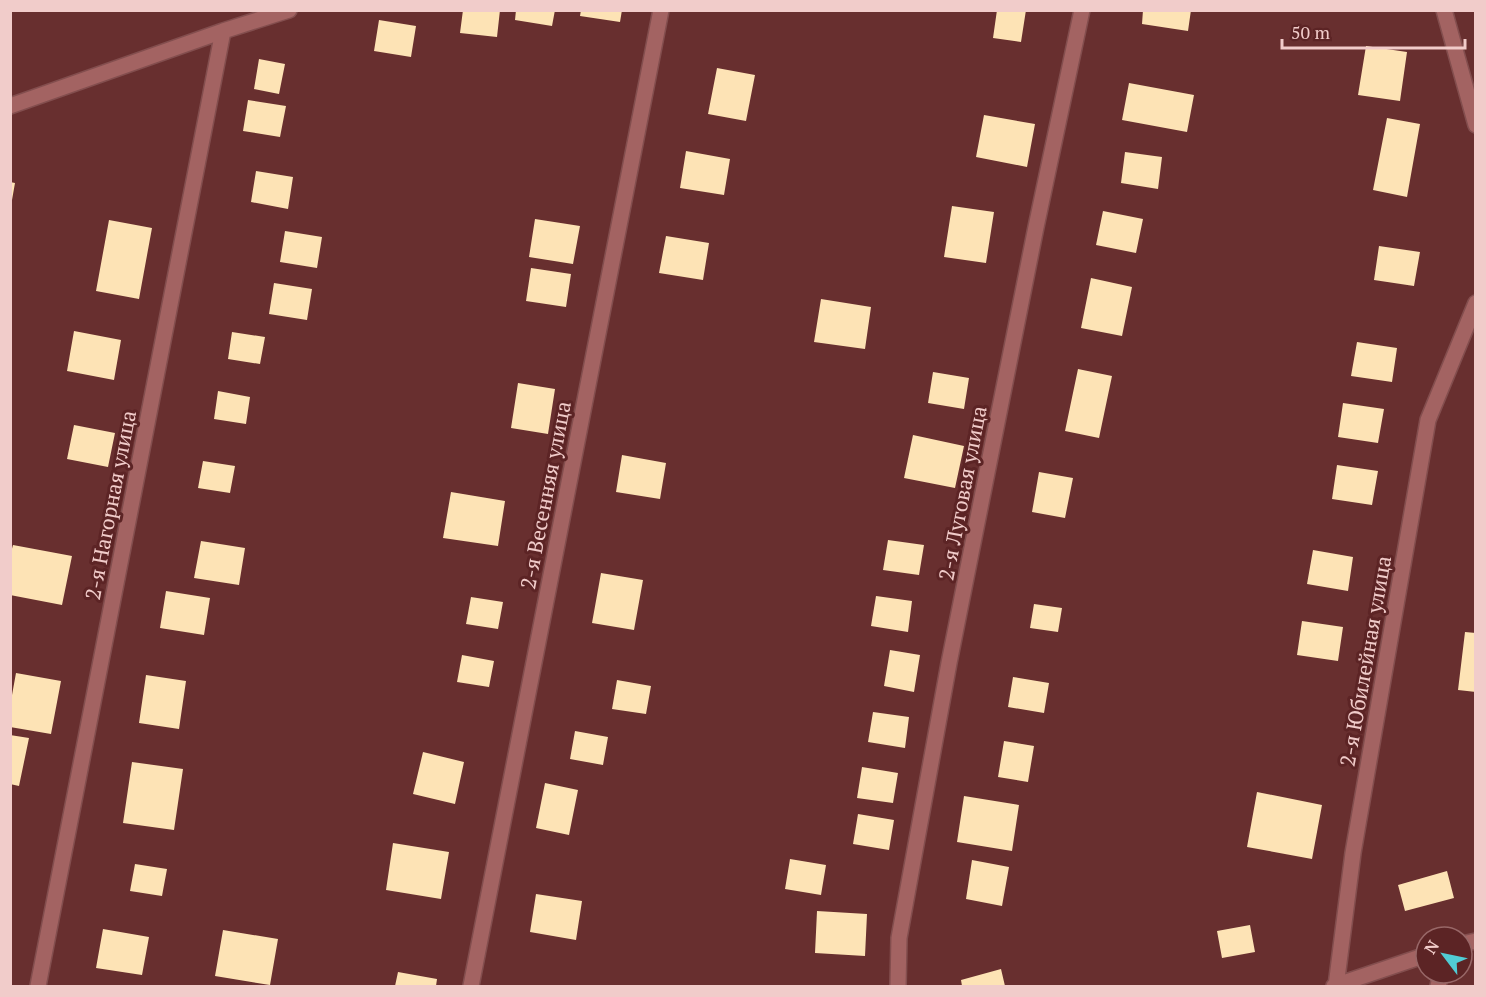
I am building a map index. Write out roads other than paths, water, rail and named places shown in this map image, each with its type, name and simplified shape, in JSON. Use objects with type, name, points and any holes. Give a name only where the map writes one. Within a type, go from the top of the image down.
[{"type":"street","points":[[10,106],[289,10]]},
{"type":"street","name":"2-я Весенняя улица","points":[[471,987],[661,10]]},
{"type":"street","name":"2-я Луговая улица","points":[[898,987],[899,938],[950,663],[1036,227],[1082,10]]},
{"type":"street","points":[[1444,10],[1476,124]]},
{"type":"street","name":"2-я Нагорная улица","points":[[38,987],[223,31]]},
{"type":"street","name":"2-я Юбилейная улица","points":[[1335,986],[1353,853],[1428,420],[1476,303]]},
{"type":"street","points":[[1335,986],[1414,959]]}]
